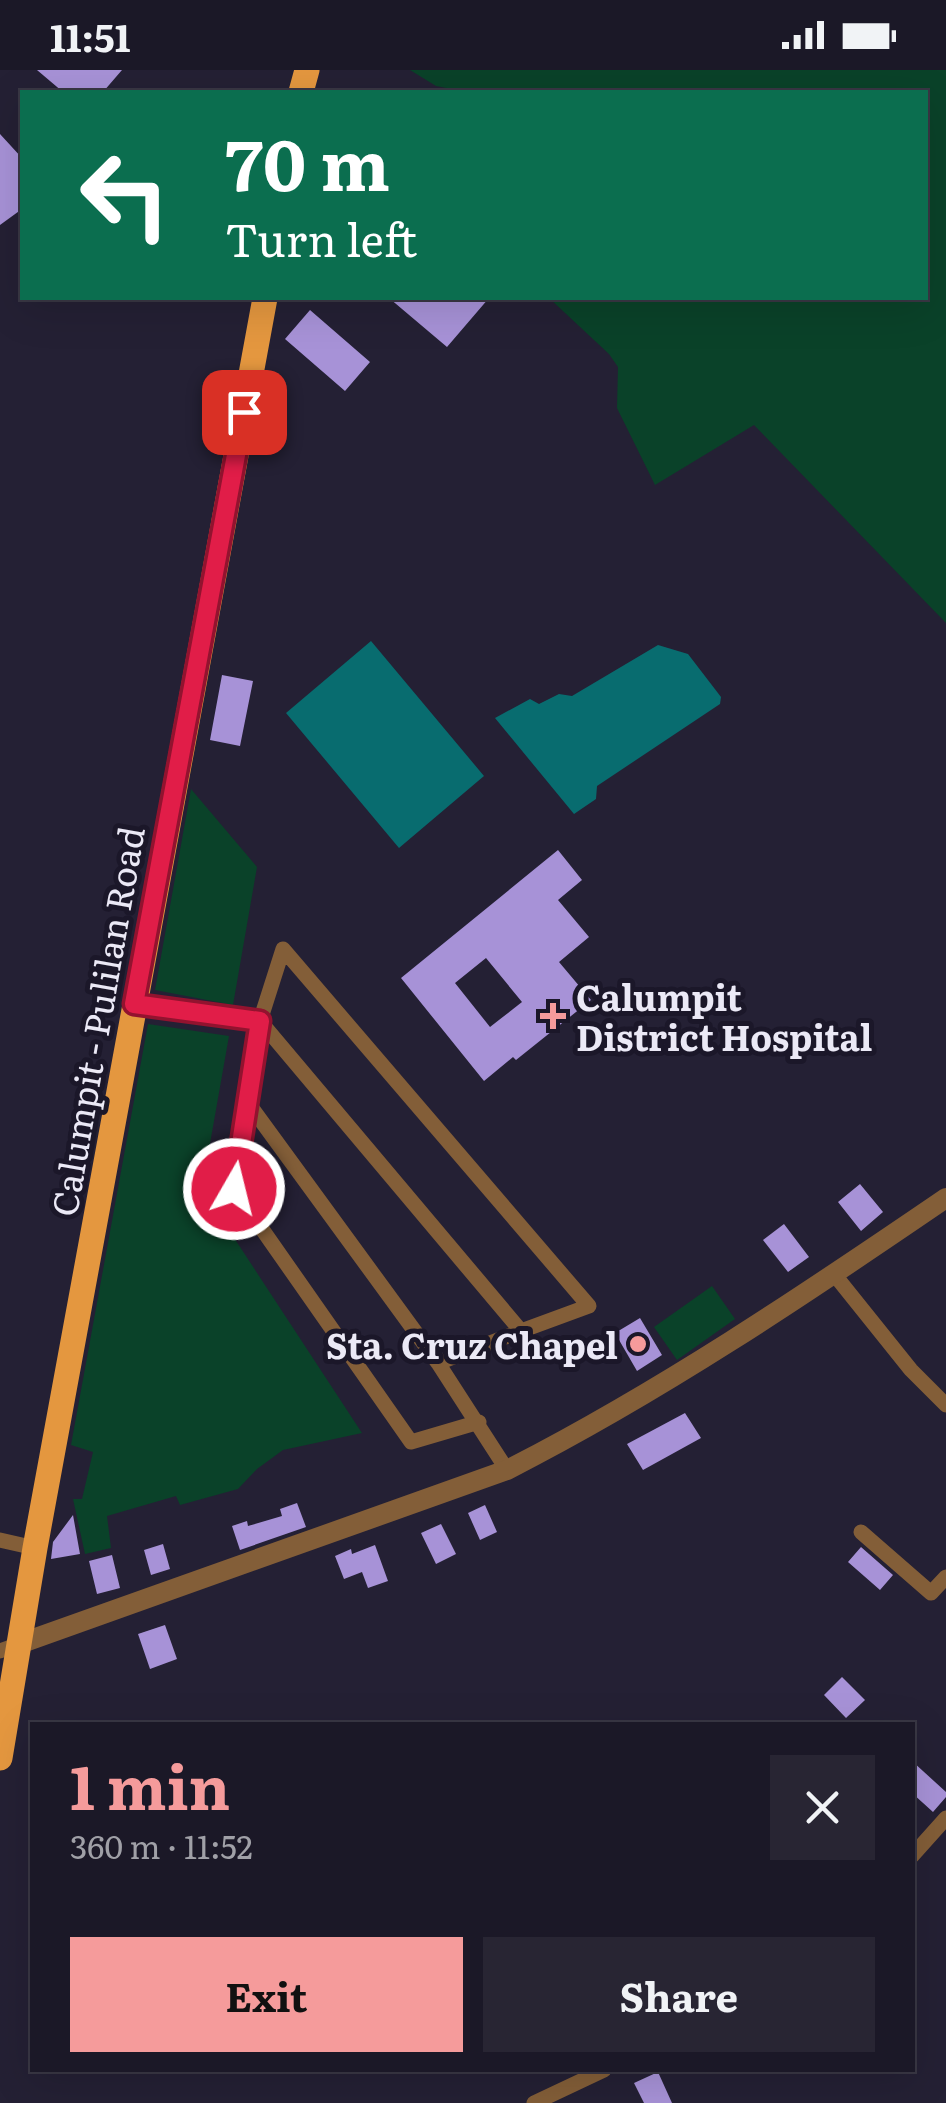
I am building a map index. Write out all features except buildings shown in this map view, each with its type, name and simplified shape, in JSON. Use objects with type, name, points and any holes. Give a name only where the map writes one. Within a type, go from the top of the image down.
[{"type":"main road","name":"Calumpit - Pulilan Road","points":[[0,1758],[10,1648],[35,1548],[265,300]]},
{"type":"street","points":[[438,1363],[589,1306],[283,949],[260,1021],[234,1189],[411,1442],[478,1422]]},
{"type":"street","points":[[134,1004],[260,1021],[522,1331]]},
{"type":"street","points":[[246,1100],[438,1363],[507,1470]]},
{"type":"street","points":[[10,1648],[507,1470],[580,1433],[834,1274],[946,1198]]},
{"type":"street","points":[[834,1274],[911,1370],[946,1405]]},
{"type":"street","points":[[861,1532],[931,1594],[946,1577]]},
{"type":"street","points":[[0,1540],[35,1548]]},
{"type":"street","points":[[915,1853],[946,1818]]},
{"type":"street","points":[[534,2103],[600,2072]]},
{"type":"shaded area","points":[[410,70],[946,70],[946,623],[754,425],[655,485],[617,408],[618,367],[551,300],[928,300],[928,90],[457,90],[436,86]]},
{"type":"shaded area","points":[[371,641],[484,776],[399,848],[286,713]]},
{"type":"shaded area","points":[[658,645],[688,654],[721,697],[720,704],[597,786],[596,799],[574,814],[495,718],[530,699],[539,704],[559,694],[572,696]]},
{"type":"shaded area","points":[[191,789],[257,867],[233,1005],[155,990]]},
{"type":"shaded area","points":[[148,1024],[229,1036],[202,1189],[362,1433],[283,1450],[238,1489],[180,1505],[176,1496],[107,1516],[111,1548],[85,1554],[73,1499],[82,1499],[93,1452],[71,1445]]},
{"type":"shaded area","points":[[712,1286],[735,1319],[677,1360],[654,1327]]},
{"type":"place","name":"Calumpit District Hospital","points":[[553,1016]]},
{"type":"place","name":"Sta. Cruz Chapel","points":[[638,1344]]},
{"type":"route","points":[[234,1189],[260,1021],[134,1004],[244,412]]}]
